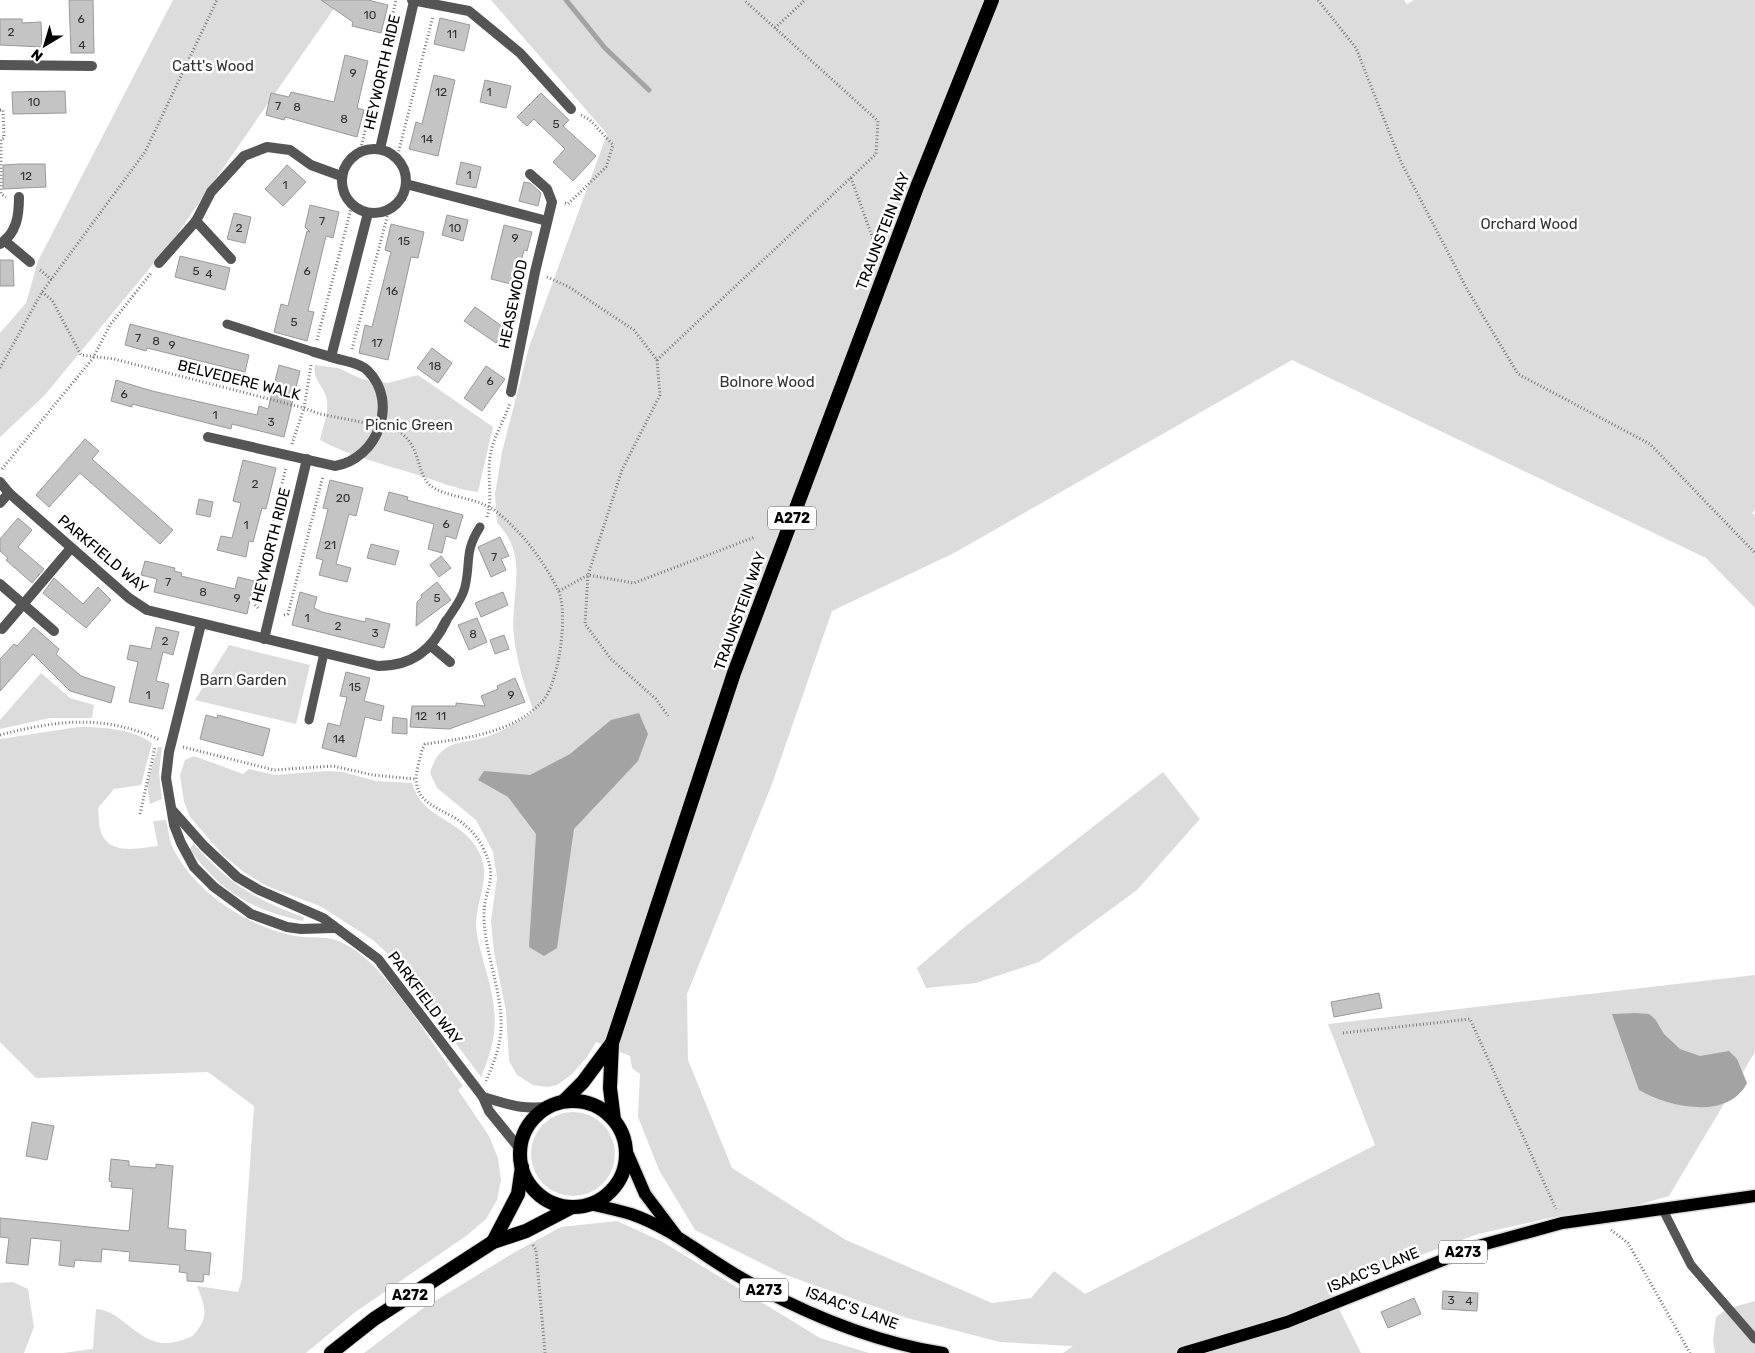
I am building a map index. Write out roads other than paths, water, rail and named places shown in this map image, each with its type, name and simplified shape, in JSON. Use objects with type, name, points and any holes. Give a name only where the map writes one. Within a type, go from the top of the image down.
[{"type":"highway","name":"TRAUNSTEIN WAY","points":[[614,1120],[610,1088],[612,1043],[734,673],[917,187],[992,0]]},
{"type":"highway","name":"TRAUNSTEIN WAY","points":[[564,1101],[583,1082],[612,1043]]},
{"type":"highway","points":[[564,1101],[592,1104],[614,1120],[622,1134],[626,1150],[624,1167],[617,1183],[605,1196],[590,1204],[573,1207],[556,1204],[540,1196],[528,1183],[522,1167],[520,1149],[524,1132],[534,1118],[548,1107],[564,1101]]},
{"type":"highway","name":"A272","points":[[493,1242],[518,1194],[522,1167]]},
{"type":"highway","name":"A272","points":[[331,1353],[374,1319],[493,1242],[526,1230],[573,1207]]},
{"type":"main road","name":"ISAAC'S LANE","points":[[626,1150],[645,1194],[677,1236]]},
{"type":"main road","name":"ISAAC'S LANE","points":[[1183,1353],[1287,1322],[1478,1246],[1562,1223],[1755,1196]]},
{"type":"main road","name":"ISAAC'S LANE","points":[[590,1204],[632,1214],[677,1236],[745,1280],[822,1317],[857,1331],[944,1353]]},
{"type":"street","points":[[413,0],[469,11],[520,53],[571,109]]},
{"type":"street","name":"HEYWORTH RIDE","points":[[380,150],[413,0]]},
{"type":"street","points":[[0,65],[92,66]]},
{"type":"street","points":[[159,263],[196,221],[210,192],[244,156],[267,146],[290,150],[311,165],[342,176]]},
{"type":"street","points":[[380,150],[397,158],[405,174],[406,184],[403,195],[397,204],[389,210],[368,213],[352,205],[345,196],[342,176],[348,162],[360,152],[380,150]]},
{"type":"street","name":"HEASEWOOD","points":[[511,392],[534,272],[552,202],[547,189],[530,174]]},
{"type":"street","points":[[406,184],[547,221]]},
{"type":"street","points":[[19,202],[18,221],[3,243],[30,262]]},
{"type":"street","points":[[332,358],[368,213]]},
{"type":"street","points":[[196,221],[231,259]]},
{"type":"street","points":[[208,437],[335,466],[348,464],[359,458],[380,426],[384,411],[380,386],[366,369],[314,352]]},
{"type":"street","name":"HEYWORTH RIDE","points":[[264,639],[307,459]]},
{"type":"street","name":"PARKFIELD WAY","points":[[0,482],[9,493],[136,604],[154,612],[365,664],[390,666],[404,662],[431,646]]},
{"type":"street","points":[[0,503],[9,493]]},
{"type":"street","points":[[2,629],[71,548]]},
{"type":"street","points":[[0,584],[54,631]]},
{"type":"street","points":[[446,621],[431,646],[450,662]]},
{"type":"street","name":"PARKFIELD WAY","points":[[202,624],[169,752],[166,778],[173,810],[174,825],[194,867],[232,902],[252,914],[287,927],[300,930],[333,928]]},
{"type":"street","name":"PARKFIELD WAY","points":[[173,810],[204,846],[238,876],[259,890],[312,912],[378,959],[483,1097],[489,1111],[520,1149]]},
{"type":"street","points":[[483,1097],[526,1109],[548,1107]]},
{"type":"lane","points":[[227,324],[314,352]]},
{"type":"lane","points":[[446,621],[463,594],[468,552],[471,541],[480,527]]},
{"type":"lane","points":[[309,720],[324,654]]},
{"type":"lane","points":[[1664,1210],[1691,1265],[1755,1339]]},
{"type":"waterway","points":[[566,0],[605,48],[649,90]]},
{"type":"park label","name":"Catt's Wood","points":[[213,66]]},
{"type":"park label","name":"Orchard Wood","points":[[1529,224]]},
{"type":"park label","name":"Bolnore Wood","points":[[767,382]]},
{"type":"park label","name":"Picnic Green","points":[[409,425]]},
{"type":"park label","name":"Barn Garden","points":[[243,680]]}]
